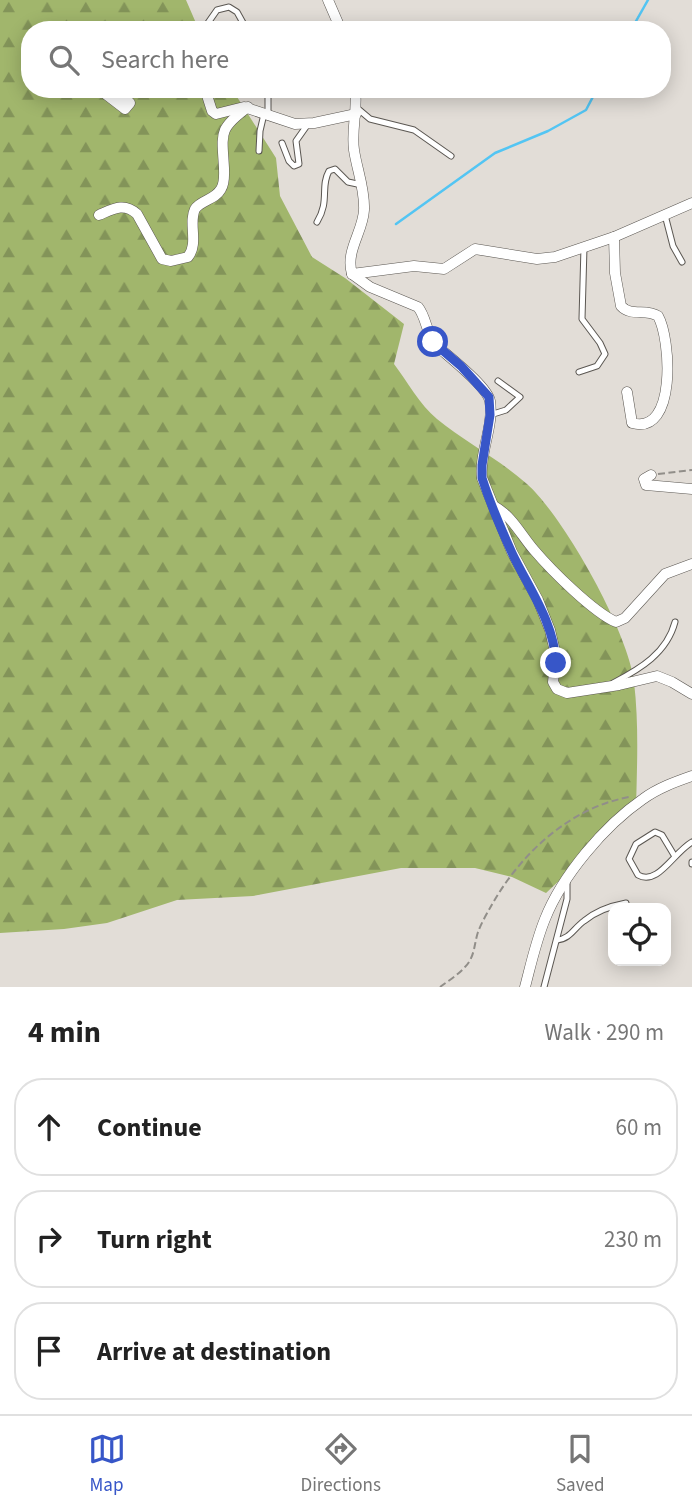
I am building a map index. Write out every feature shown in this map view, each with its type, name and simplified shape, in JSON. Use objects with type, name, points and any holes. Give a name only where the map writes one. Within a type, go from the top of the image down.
[{"type":"street","points":[[328,0],[337,21]]},
{"type":"street","points":[[111,98],[125,109],[130,103],[125,98]]},
{"type":"street","points":[[208,98],[212,111],[216,114],[248,107],[295,124],[308,124],[356,111]]},
{"type":"street","points":[[355,98],[354,142],[362,185],[363,218],[350,258],[352,274],[360,282],[418,307],[433,342],[461,366],[490,401],[482,472],[512,552],[538,600],[550,630],[555,656],[555,687],[567,693],[657,676],[692,694]]},
{"type":"street","points":[[99,215],[118,207],[132,210],[137,214],[162,259],[171,261],[188,257],[192,250],[196,208],[216,195],[223,184],[224,129],[248,107]]},
{"type":"street","points":[[352,274],[414,266],[444,269],[475,249],[545,259],[614,237],[692,204]]},
{"type":"street","points":[[614,237],[615,273],[621,306],[629,312],[652,312],[658,316],[668,354],[663,402],[653,418],[638,424],[632,423],[627,391]]},
{"type":"street","points":[[651,475],[643,481],[646,485],[692,489]]},
{"type":"street","points":[[494,506],[509,518],[535,552],[557,573],[586,600],[616,622],[625,618],[665,573],[692,564]]},
{"type":"street","points":[[526,987],[542,927],[550,906],[567,878],[596,843],[642,799],[673,782],[692,776]]},
{"type":"lane","points":[[209,21],[217,10],[229,7],[237,12],[242,21]]},
{"type":"lane","points":[[259,151],[260,131],[266,115],[267,98]]},
{"type":"lane","points":[[356,111],[370,119],[414,130],[451,156]]},
{"type":"lane","points":[[282,143],[291,164],[299,164],[296,141],[308,124]]},
{"type":"lane","points":[[317,222],[325,205],[325,182],[329,171],[335,169],[348,182],[362,185]]},
{"type":"lane","points":[[665,215],[670,238],[681,261]]},
{"type":"lane","points":[[579,372],[597,366],[606,355],[582,319],[584,247]]},
{"type":"lane","points":[[490,415],[510,408],[520,397],[498,381]]},
{"type":"lane","points":[[604,687],[649,661],[666,644],[675,622]]},
{"type":"lane","points":[[674,855],[662,835],[655,832],[636,844],[629,859],[638,875],[650,878],[657,875],[674,855],[692,842]]},
{"type":"lane","points":[[544,987],[567,899],[567,878]]},
{"type":"lane","points":[[557,940],[568,937],[593,914],[608,907]]},
{"type":"path","points":[[651,475],[692,470]]},
{"type":"path","points":[[440,987],[466,967],[473,955],[478,931],[491,905],[528,853],[571,819],[612,800],[633,796]]},
{"type":"green space","points":[[0,0],[186,0],[195,21],[21,21],[21,98],[238,98],[276,158],[280,196],[312,257],[345,278],[404,324],[394,364],[419,400],[437,419],[527,484],[559,522],[576,548],[608,607],[620,635],[634,682],[637,714],[636,809],[546,893],[512,877],[475,868],[401,868],[253,896],[177,900],[107,923],[0,933]]},
{"type":"waterway","points":[[636,21],[648,0]]},
{"type":"waterway","points":[[396,224],[495,153],[548,131],[586,110],[592,98]]},
{"type":"route","points":[[433,342],[461,366],[489,397],[490,415],[482,478],[512,552],[544,614],[556,663]]}]
